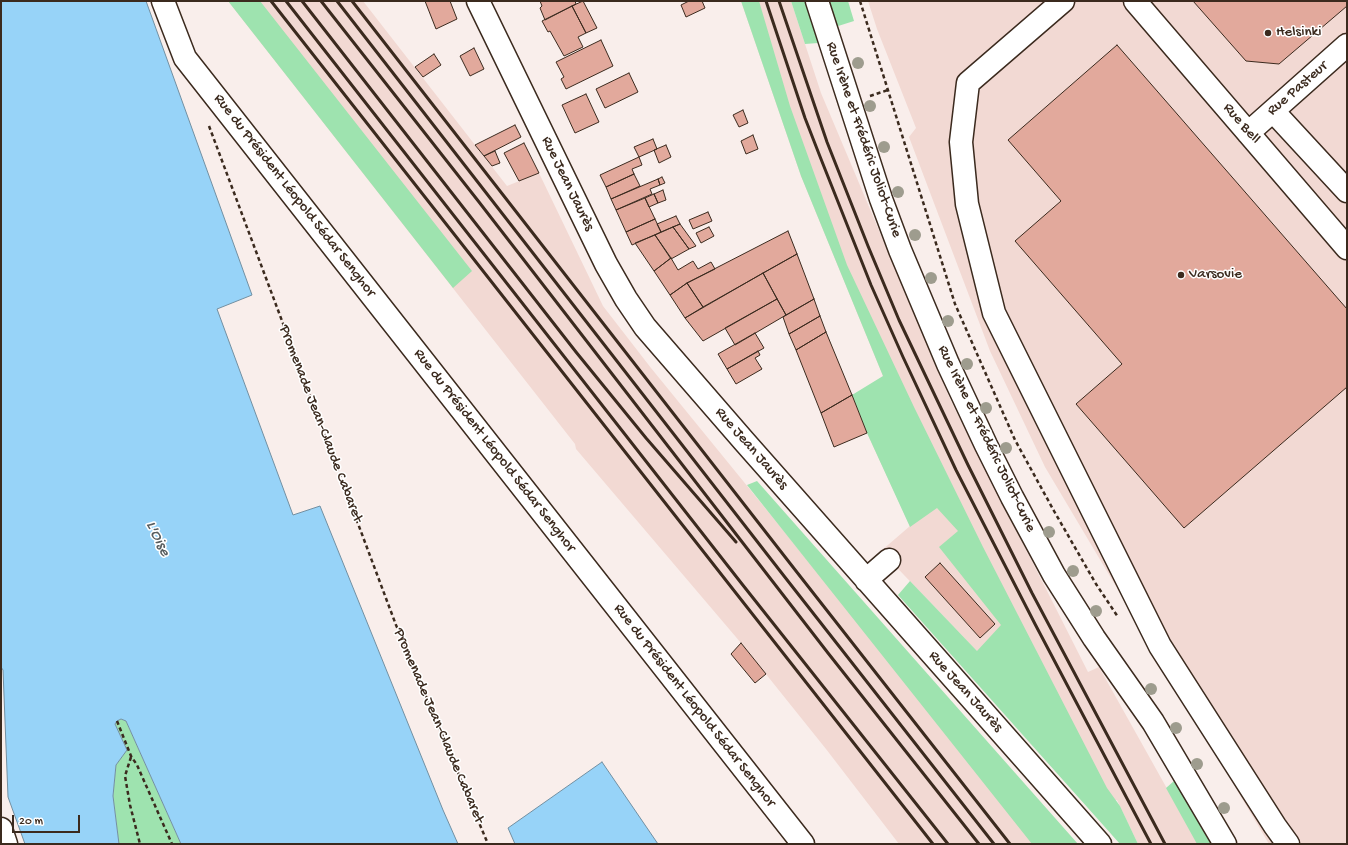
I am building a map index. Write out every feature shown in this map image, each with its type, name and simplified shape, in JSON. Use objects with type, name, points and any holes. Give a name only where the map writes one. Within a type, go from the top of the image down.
[{"type":"street","name":"Rue du Président Léopold Sédar Senghor","points":[[162,1],[185,58],[803,844]]},
{"type":"street","name":"Rue Jean Jaurès","points":[[478,1],[595,241],[626,299],[645,327],[866,580],[1100,844]]},
{"type":"street","name":"Rue Irène et Frédéric Joliot-Curie","points":[[817,1],[883,206],[948,364],[988,451],[1054,574],[1094,638],[1153,722],[1225,844]]},
{"type":"street","points":[[1063,1],[968,84],[961,142],[967,204],[994,313],[1160,646],[1288,844]]},
{"type":"street","name":"Rue Bell","points":[[1135,1],[1347,248]]},
{"type":"street","name":"Rue Pasteur","points":[[1248,133],[1347,45]]},
{"type":"street","points":[[1273,111],[1347,191]]},
{"type":"street","points":[[866,580],[889,560]]},
{"type":"street","points":[[1,829],[6,844]]},
{"type":"path","name":"Promenade Jean-Claude Cabaret","points":[[209,126],[396,625],[488,844]]},
{"type":"path","points":[[117,721],[131,756],[137,765],[172,844]]},
{"type":"path","points":[[131,756],[125,776],[130,805],[140,844]]},
{"type":"shaded area","points":[[228,1],[363,1],[507,186],[539,173],[603,306],[651,368],[1039,844],[899,844],[826,749],[741,643],[576,449],[575,444]]},
{"type":"shaded area","points":[[741,1],[791,1],[821,93],[951,401],[1088,672],[1099,667],[1198,844],[1138,844],[1117,800],[1115,800],[996,671],[881,551],[910,526],[867,433],[883,376],[801,176]]},
{"type":"shaded area","points":[[868,1],[1347,1],[1347,844],[1269,844],[1045,467],[990,351],[909,137],[916,128],[877,29]]},
{"type":"green space","points":[[228,1],[260,1],[472,271],[453,288]]},
{"type":"green space","points":[[741,1],[759,1],[790,106],[847,265],[914,407],[983,547],[1107,788],[1120,806],[1138,844],[1120,844],[898,595],[910,581],[977,651],[1001,625],[939,547],[958,531],[937,508],[910,527],[867,433],[852,395],[883,376],[801,176]]},
{"type":"green space","points":[[791,1],[805,1],[818,43],[805,44]]},
{"type":"green space","points":[[827,1],[848,1],[854,21],[835,27]]},
{"type":"green space","points":[[757,481],[1078,844],[1032,844],[747,485]]},
{"type":"green space","points":[[121,719],[126,721],[181,844],[119,844],[113,796],[116,765],[127,749],[115,724]]},
{"type":"green space","points":[[1174,781],[1212,844],[1197,844],[1166,788]]},
{"type":"water","name":"L'Oise","points":[[1,1],[146,1],[252,295],[217,309],[293,515],[320,506],[458,844],[181,844],[126,721],[121,719],[115,724],[127,750],[116,765],[113,796],[119,844],[25,844],[8,797],[3,670],[1,667]]},
{"type":"water","points":[[602,762],[658,844],[515,844],[508,828]]},
{"type":"building","points":[[425,1],[450,1],[457,19],[436,29]]},
{"type":"building","points":[[540,1],[575,1],[576,4],[545,20],[540,8],[542,6]]},
{"type":"building","points":[[583,1],[597,28],[586,33],[572,6]]},
{"type":"building","points":[[689,1],[702,1],[705,8],[686,17],[681,5]]},
{"type":"building","name":"Helsinki","points":[[1193,1],[1347,1],[1347,6],[1279,64],[1246,61]]},
{"type":"building","points":[[572,6],[586,33],[578,37],[583,47],[564,56],[550,31],[548,32],[542,21]]},
{"type":"building","points":[[601,40],[613,66],[566,89],[561,79],[564,77],[556,62]]},
{"type":"building","name":"Varsovie","points":[[1117,45],[1347,309],[1347,387],[1184,528],[1076,404],[1122,364],[1015,241],[1061,201],[1008,140]]},
{"type":"building","points":[[474,48],[484,69],[470,76],[460,56]]},
{"type":"building","points":[[434,54],[441,65],[423,77],[415,67]]},
{"type":"building","points":[[629,73],[638,92],[605,108],[596,89]]},
{"type":"building","points":[[586,94],[599,122],[575,133],[562,105]]},
{"type":"building","points":[[743,110],[748,123],[739,127],[733,115]]},
{"type":"building","points":[[515,125],[521,137],[484,156],[475,145]]},
{"type":"building","points":[[753,135],[758,149],[746,154],[741,141]]},
{"type":"building","points":[[653,139],[657,149],[639,157],[634,147]]},
{"type":"building","points":[[524,143],[539,173],[519,181],[504,153]]},
{"type":"building","points":[[666,145],[671,157],[659,163],[654,150]]},
{"type":"building","points":[[495,151],[500,163],[492,166],[484,156]]},
{"type":"building","points":[[639,157],[642,165],[632,169],[634,174],[606,187],[600,175]]},
{"type":"building","points":[[634,174],[640,186],[611,199],[606,187]]},
{"type":"building","points":[[662,177],[665,183],[660,185],[658,179]]},
{"type":"building","points":[[658,179],[660,185],[650,189],[652,194],[616,210],[611,199]]},
{"type":"building","points":[[663,190],[666,200],[658,203],[654,194]]},
{"type":"building","points":[[654,194],[658,203],[649,207],[645,198]]},
{"type":"building","points":[[645,198],[655,219],[626,232],[616,210]]},
{"type":"building","points":[[708,212],[712,221],[693,229],[689,220]]},
{"type":"building","points":[[676,216],[680,224],[661,232],[657,224]]},
{"type":"building","points":[[655,219],[661,232],[632,245],[626,232]]},
{"type":"building","points":[[680,224],[696,246],[689,249],[673,227]]},
{"type":"building","points":[[673,227],[689,249],[671,259],[655,235]]},
{"type":"building","points":[[709,227],[714,236],[701,243],[696,233]]},
{"type":"building","points":[[788,231],[797,254],[703,307],[687,283]]},
{"type":"building","points":[[655,235],[671,258],[654,271],[635,243]]},
{"type":"building","points":[[797,254],[814,299],[786,315],[763,273]]},
{"type":"building","points":[[671,258],[678,270],[693,261],[698,269],[711,262],[715,269],[687,283],[670,295],[654,271]]},
{"type":"building","points":[[763,273],[777,299],[703,341],[685,318]]},
{"type":"building","points":[[687,283],[703,307],[685,318],[670,295]]},
{"type":"building","points":[[777,299],[786,315],[735,345],[725,328]]},
{"type":"building","points":[[814,299],[820,316],[789,334],[783,317]]},
{"type":"building","points":[[820,316],[826,332],[796,350],[789,334]]},
{"type":"building","points":[[826,332],[852,395],[821,413],[796,350]]},
{"type":"building","points":[[755,333],[764,348],[727,369],[718,354]]},
{"type":"building","points":[[758,351],[760,355],[755,358],[762,369],[736,384],[727,369]]},
{"type":"building","points":[[852,395],[867,433],[834,447],[821,413]]},
{"type":"building","points":[[940,563],[995,624],[980,638],[925,577]]},
{"type":"building","points":[[741,643],[766,674],[755,683],[731,654]]},
{"type":"railway","points":[[271,1],[933,844]]},
{"type":"railway","points":[[286,1],[742,584],[948,844]]},
{"type":"railway","points":[[302,1],[576,352],[646,438],[736,542]]},
{"type":"railway","points":[[321,1],[479,202],[828,653],[979,844]]},
{"type":"railway","points":[[337,1],[994,844]]},
{"type":"railway","points":[[352,1],[1010,844]]},
{"type":"railway","points":[[766,1],[805,118],[871,285],[903,357],[956,470],[1151,844]]},
{"type":"railway","points":[[779,1],[827,142],[899,320],[968,465],[1032,593],[1165,844]]},
{"type":"place","name":"Helsinki","points":[[1268,33]]},
{"type":"place","name":"Varsovie","points":[[1181,275]]}]
